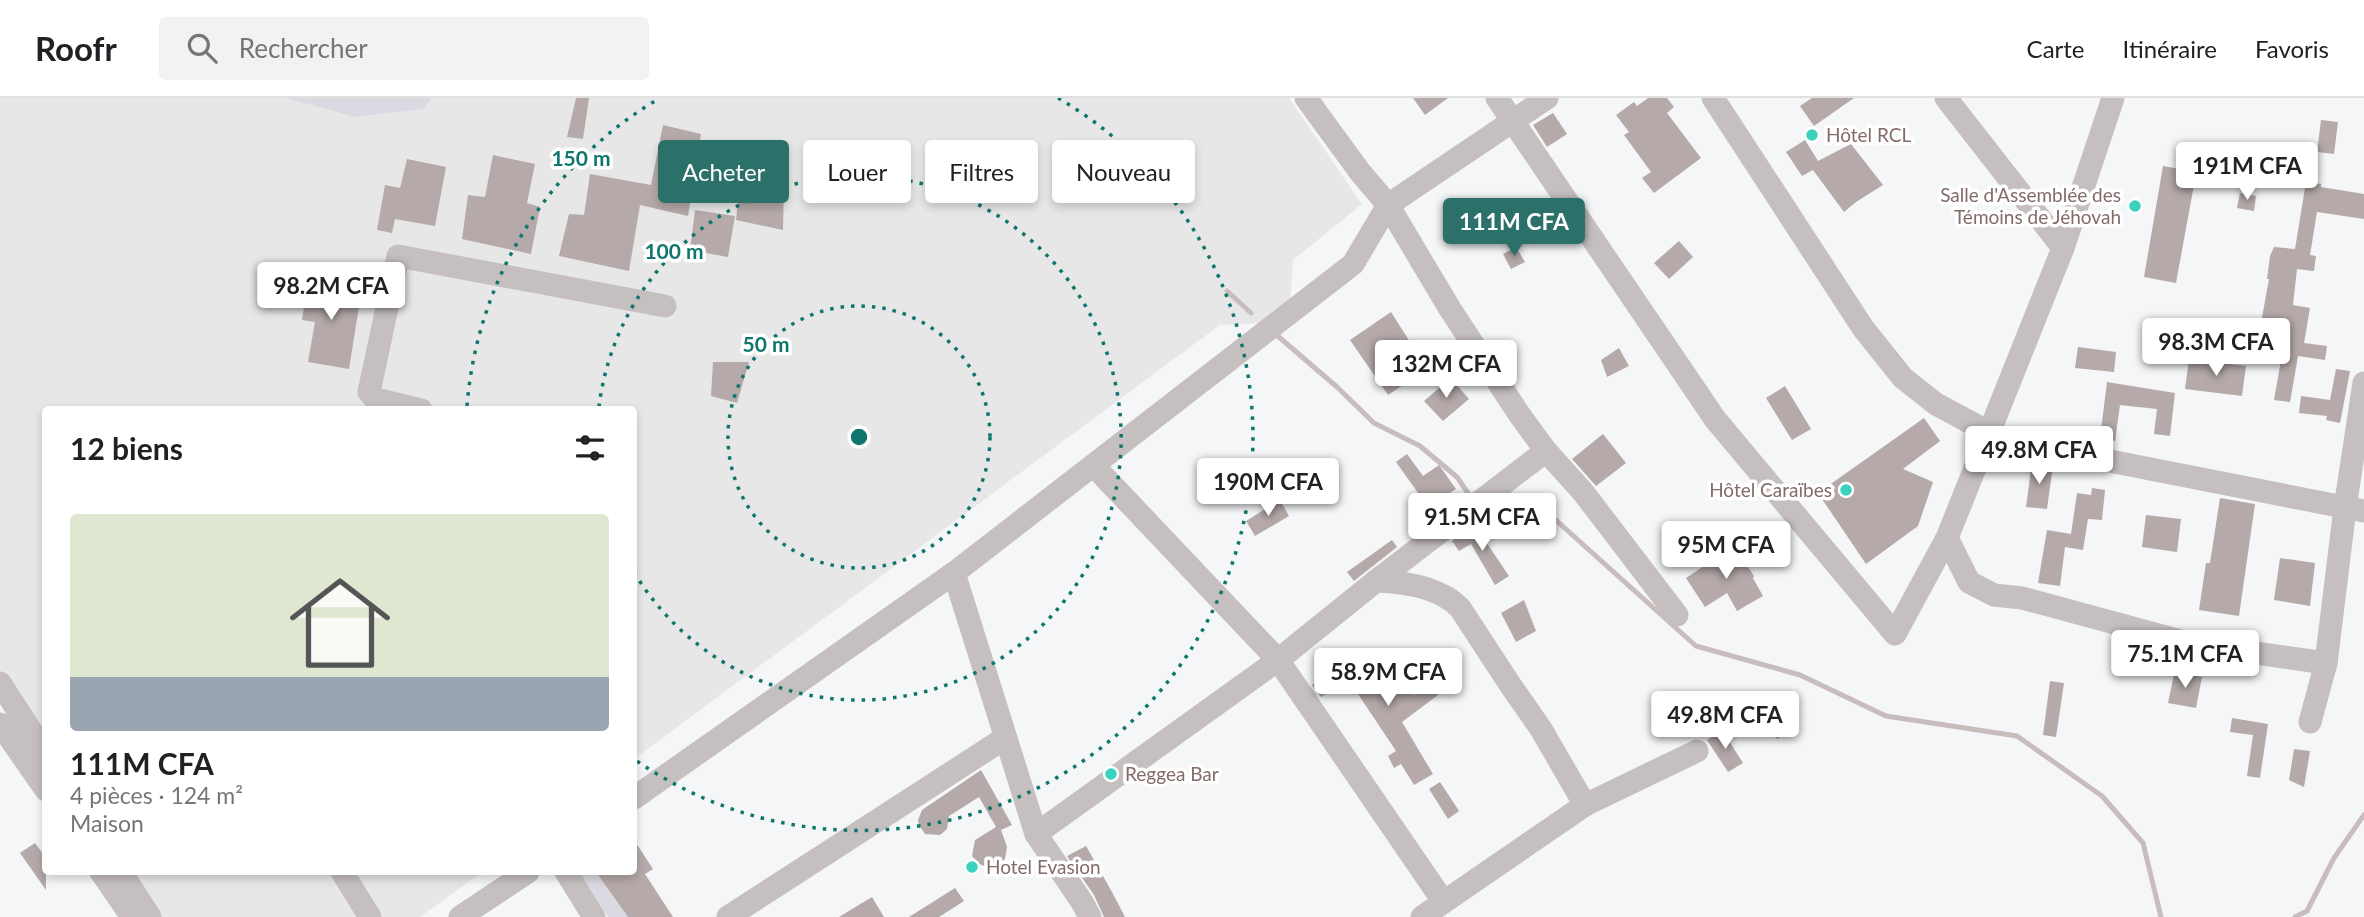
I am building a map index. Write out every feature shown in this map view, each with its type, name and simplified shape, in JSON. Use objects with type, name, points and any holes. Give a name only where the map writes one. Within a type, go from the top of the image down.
[{"type":"street","points":[[1306,98],[1360,172],[1388,205],[1450,309],[1546,450],[1583,492],[1677,615]]},
{"type":"street","points":[[1497,98],[1715,419],[1895,634],[1947,538],[2063,247],[2113,98]]},
{"type":"street","points":[[637,796],[954,573],[1094,466],[1353,264],[1388,205],[1547,98]]},
{"type":"street","points":[[1713,98],[1863,328],[1903,378],[1936,404],[2003,440],[2354,510]]},
{"type":"street","points":[[1947,98],[2063,247]]},
{"type":"street","points":[[404,406],[375,399],[369,391],[398,256],[666,306]]},
{"type":"street","points":[[2310,722],[2326,663],[2354,510],[2364,383]]},
{"type":"street","points":[[1036,834],[1278,660],[1546,450]]},
{"type":"street","points":[[1094,466],[1278,660],[1443,901]]},
{"type":"street","points":[[1947,538],[1969,582],[1994,595],[2022,598],[2192,643],[2326,663]]},
{"type":"street","points":[[954,573],[1036,834],[1090,917]]},
{"type":"street","points":[[1377,582],[1412,585],[1453,601],[1460,608],[1541,729],[1585,805]]},
{"type":"street","points":[[0,683],[42,748]]},
{"type":"street","points":[[0,723],[42,784]]},
{"type":"street","points":[[728,917],[1005,738]]},
{"type":"street","points":[[1422,917],[1585,805],[1698,751]]},
{"type":"street","points":[[103,875],[132,917]]},
{"type":"street","points":[[123,875],[150,917]]},
{"type":"street","points":[[344,875],[370,917]]},
{"type":"street","points":[[460,917],[523,875]]},
{"type":"street","points":[[568,875],[594,917]]},
{"type":"shaded area","points":[[0,98],[1289,98],[1362,204],[1293,260],[1290,304],[1265,323],[1220,325],[637,757],[637,406],[42,406],[42,764],[0,700]]},
{"type":"shaded area","points":[[286,98],[431,98],[424,109],[355,117]]},
{"type":"shaded area","points":[[115,875],[478,875],[420,917],[143,917]]},
{"type":"shaded area","points":[[581,875],[598,875],[628,917],[608,917]]},
{"type":"building","points":[[576,98],[589,98],[583,139],[567,137]]},
{"type":"building","points":[[1413,98],[1448,98],[1425,115]]},
{"type":"building","points":[[1648,98],[1667,98],[1674,107],[1667,113],[1701,158],[1654,193],[1642,178],[1651,172],[1624,135],[1629,132],[1616,115],[1634,102],[1637,106]]},
{"type":"building","points":[[1812,98],[1854,98],[1814,126],[1800,106]]},
{"type":"building","points":[[1553,113],[1567,134],[1547,147],[1533,125]]},
{"type":"building","points":[[2321,120],[2338,122],[2334,154],[2317,152]]},
{"type":"building","points":[[663,125],[701,134],[700,140],[660,140]]},
{"type":"building","points":[[1805,140],[1818,161],[1851,144],[1883,185],[1844,212],[1813,170],[1802,176],[1786,152]]},
{"type":"building","points":[[658,150],[658,203],[690,203],[688,216],[640,205],[629,271],[559,256],[569,214],[584,215],[590,174],[651,185]]},
{"type":"building","points":[[493,155],[535,164],[527,203],[540,207],[531,254],[462,239],[468,195],[485,197]]},
{"type":"building","points":[[407,159],[446,167],[435,226],[395,219],[392,233],[377,230],[385,185],[400,188]]},
{"type":"building","points":[[2163,166],[2214,175],[2211,188],[2194,185],[2176,283],[2144,277]]},
{"type":"building","points":[[2306,182],[2364,194],[2364,219],[2317,212],[2310,255],[2316,256],[2314,271],[2297,269],[2293,305],[2310,308],[2304,343],[2327,346],[2325,360],[2298,356],[2290,402],[2274,400],[2282,354],[2276,353],[2277,348],[2257,345],[2269,279],[2270,256],[2274,247],[2295,249]]},
{"type":"building","points":[[2240,193],[2256,196],[2254,211],[2237,208]]},
{"type":"building","points":[[738,203],[784,203],[783,230],[736,220]]},
{"type":"building","points":[[695,210],[735,216],[728,257],[690,250]]},
{"type":"building","points":[[1679,241],[1693,257],[1669,279],[1654,263]]},
{"type":"building","points":[[1516,247],[1525,262],[1511,269],[1503,254]]},
{"type":"building","points":[[310,268],[323,270],[321,288],[361,294],[349,369],[308,362],[315,322],[302,320]]},
{"type":"building","points":[[1391,312],[1410,342],[1388,357],[1406,383],[1388,395],[1350,340]]},
{"type":"building","points":[[2078,347],[2116,352],[2114,372],[2075,368]]},
{"type":"building","points":[[1619,348],[1629,366],[1607,377],[1601,360]]},
{"type":"building","points":[[2189,359],[2246,366],[2242,396],[2185,389]]},
{"type":"building","points":[[713,362],[749,362],[737,403],[711,396]]},
{"type":"building","points":[[2336,369],[2350,371],[2340,423],[2326,420],[2327,416],[2299,413],[2301,396],[2330,400]]},
{"type":"building","points":[[1446,382],[1450,386],[1454,382],[1469,399],[1443,421],[1424,401]]},
{"type":"building","points":[[2107,382],[2175,393],[2170,436],[2154,434],[2157,409],[2120,405],[2115,441],[2100,438]]},
{"type":"building","points":[[1785,386],[1811,429],[1792,440],[1766,398]]},
{"type":"building","points":[[1924,418],[1940,441],[1903,469],[1933,482],[1918,526],[1866,564],[1818,493]]},
{"type":"building","points":[[1603,434],[1626,463],[1596,486],[1572,459]]},
{"type":"building","points":[[1407,454],[1423,476],[1439,465],[1456,489],[1444,497],[1450,506],[1436,518],[1396,462]]},
{"type":"building","points":[[2032,462],[2053,465],[2047,509],[2026,507]]},
{"type":"building","points":[[2092,488],[2105,490],[2102,520],[2088,519],[2083,550],[2065,547],[2060,586],[2038,583],[2047,530],[2071,534],[2077,493],[2091,495]]},
{"type":"building","points":[[2220,498],[2255,504],[2239,616],[2199,610],[2206,563],[2210,563]]},
{"type":"building","points":[[1280,500],[1289,516],[1255,536],[1246,521]]},
{"type":"building","points":[[2146,515],[2181,519],[2177,552],[2142,547]]},
{"type":"building","points":[[1474,524],[1509,576],[1495,585],[1471,544],[1459,551],[1452,541]]},
{"type":"building","points":[[1392,540],[1397,547],[1354,581],[1347,572]]},
{"type":"building","points":[[1734,546],[1754,576],[1763,596],[1737,611],[1727,593],[1705,607],[1686,578]]},
{"type":"building","points":[[2280,558],[2315,563],[2310,606],[2274,600]]},
{"type":"building","points":[[1524,600],[1536,631],[1516,642],[1501,613]]},
{"type":"building","points":[[1390,654],[1414,695],[1429,684],[1438,695],[1402,722],[1433,774],[1414,785],[1401,764],[1394,768],[1388,756],[1396,751],[1348,679],[1321,697],[1312,685],[1344,663],[1353,675]]},
{"type":"building","points":[[2174,674],[2202,677],[2196,708],[2168,703]]},
{"type":"building","points":[[2050,681],[2064,683],[2056,737],[2043,735]]},
{"type":"building","points":[[1753,702],[1788,726],[1778,739],[1744,715]]},
{"type":"building","points":[[2232,718],[2268,724],[2260,778],[2247,776],[2253,735],[2230,732]]},
{"type":"building","points":[[1722,730],[1743,763],[1728,772],[1707,740]]},
{"type":"building","points":[[2294,749],[2310,751],[2304,787],[2289,780]]},
{"type":"building","points":[[981,770],[1012,825],[1001,830],[1007,847],[1005,859],[996,867],[990,868],[979,864],[972,856],[975,840],[996,827],[979,797],[949,816],[947,829],[940,835],[925,834],[918,820],[922,810]]},
{"type":"building","points":[[1440,782],[1459,811],[1448,819],[1429,789]]},
{"type":"building","points":[[35,843],[42,853],[42,875],[46,875],[46,890],[20,853]]},
{"type":"building","points":[[637,845],[653,869],[645,874],[673,917],[628,917],[598,875],[637,875]]},
{"type":"building","points":[[1086,846],[1125,917],[1104,917],[1094,895],[1067,856]]},
{"type":"building","points":[[955,888],[964,901],[939,917],[909,917]]},
{"type":"building","points":[[872,897],[884,917],[839,917]]},
{"type":"waterway","points":[[1227,291],[1251,313]]},
{"type":"waterway","points":[[1273,332],[1374,423],[1420,446],[1457,477],[1472,499]]},
{"type":"waterway","points":[[1487,508],[1529,496],[1696,646],[1800,675],[1886,716],[2017,736],[2102,796],[2143,843],[2161,917]]},
{"type":"waterway","points":[[2295,917],[2307,911],[2334,858],[2364,815]]},
{"type":"place","name":"Hôtel RCL","points":[[1812,135]]},
{"type":"place","name":"Salle d'Assemblée des Témoins de Jéhovah","points":[[2135,206]]},
{"type":"place","name":"Hôtel Caraïbes","points":[[1846,490]]},
{"type":"place","name":"Reggea Bar","points":[[1111,774]]},
{"type":"place","name":"Hotel Evasion","points":[[972,867]]}]
